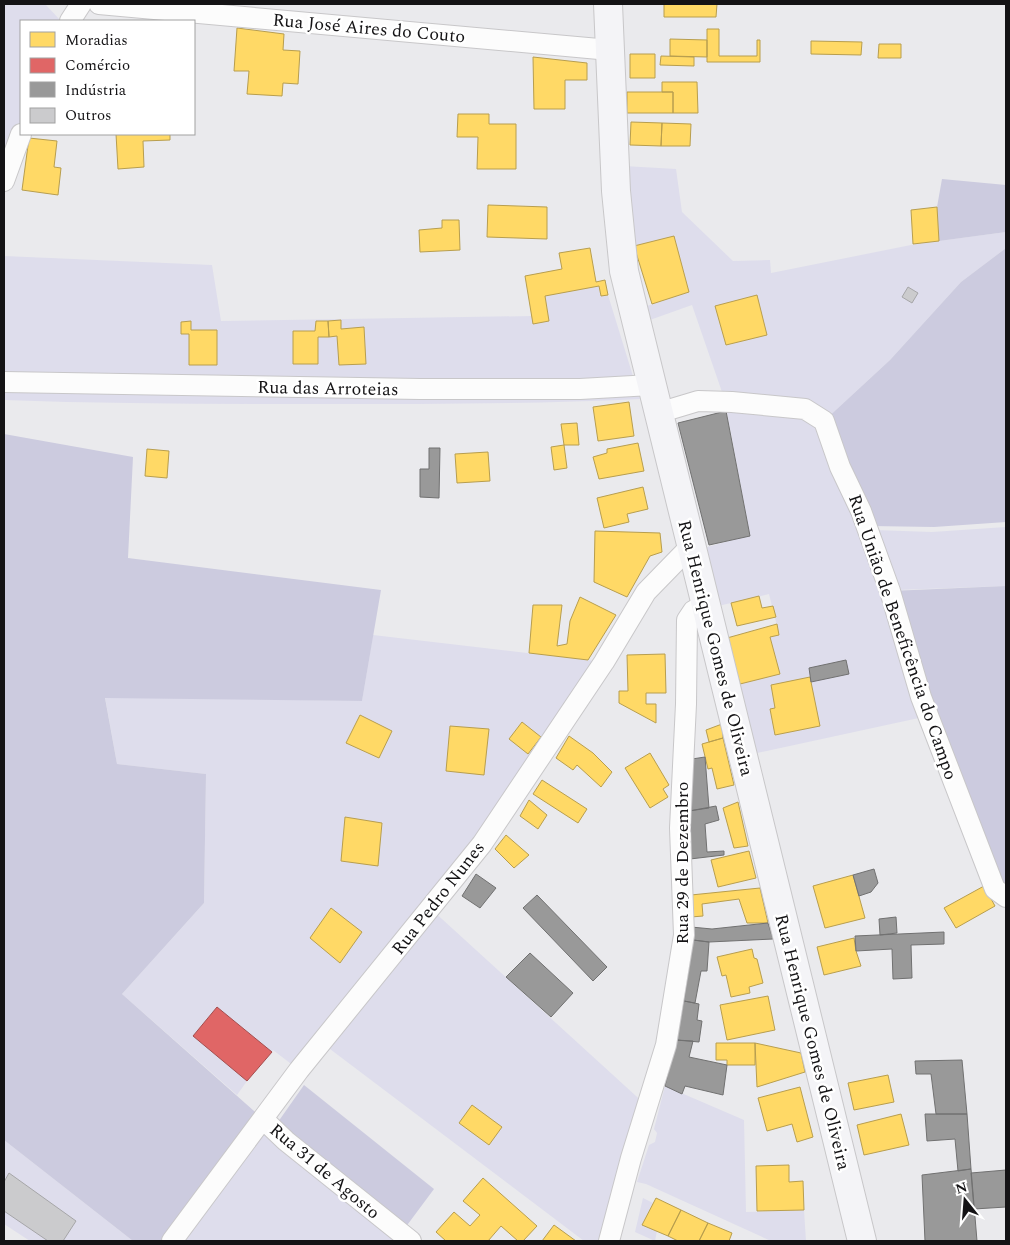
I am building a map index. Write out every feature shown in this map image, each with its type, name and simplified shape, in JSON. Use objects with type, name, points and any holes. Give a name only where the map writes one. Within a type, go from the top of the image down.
[{"type":"street","points":[[71,20],[81,4]]},
{"type":"street","name":"Rua José Aires do Couto","points":[[99,4],[610,50]]},
{"type":"street","name":"Rua Henrique Gomes de Oliveira","points":[[608,4],[616,192],[621,250],[630,297],[862,1241]]},
{"type":"street","points":[[4,134],[20,127]]},
{"type":"street","points":[[4,181],[21,135]]},
{"type":"street","name":"Rua das Arroteias","points":[[4,382],[420,389],[580,389],[652,385]]},
{"type":"street","name":"Rua União de Beneficência do Campo","points":[[658,412],[698,401],[732,402],[805,409],[824,421],[840,466],[861,511],[890,590],[926,709],[995,889],[1006,896]]},
{"type":"street","name":"Rua Pedro Nunes","points":[[172,1241],[299,1070],[482,844],[604,662],[646,592],[691,547]]},
{"type":"street","name":"Rua 29 de Dezembro","points":[[608,1241],[666,1045],[683,944],[680,828],[686,704],[687,620],[693,611],[705,604]]},
{"type":"street","name":"Rua 31 de Agosto","points":[[263,1119],[286,1141],[411,1241]]},
{"type":"shaded area","points":[[4,4],[45,4],[60,20],[20,20],[20,135],[22,135],[4,196]]},
{"type":"shaded area","points":[[624,166],[676,169],[682,212],[733,261],[770,260],[771,273],[916,244],[1006,232],[1006,248],[961,282],[890,360],[824,421],[928,716],[757,753],[740,684],[780,674],[770,637],[779,634],[769,594],[718,606],[704,548],[750,535],[725,402],[731,402],[722,392],[692,305],[647,321],[644,307],[689,292],[674,236],[634,246]]},
{"type":"shaded area","points":[[942,179],[1006,185],[1006,232],[939,241],[937,207]]},
{"type":"shaded area","points":[[1006,248],[1006,522],[934,527],[871,526],[824,421],[890,360],[961,282]]},
{"type":"shaded area","points":[[4,256],[212,265],[221,321],[532,316],[533,324],[549,321],[545,296],[599,286],[601,296],[608,295],[640,399],[522,403],[365,404],[4,400]]},
{"type":"shaded area","points":[[4,434],[133,457],[128,558],[381,590],[362,701],[105,698],[117,764],[206,774],[204,903],[122,994],[263,1119],[172,1241],[133,1241],[4,1140]]},
{"type":"shaded area","points":[[1006,527],[1006,586],[896,590],[874,530],[932,532]]},
{"type":"shaded area","points":[[1006,586],[1006,897],[890,591]]},
{"type":"shaded area","points":[[373,635],[604,662],[431,909],[647,1106],[608,1241],[584,1241],[322,1043],[299,1070],[273,1050],[272,1052],[217,1007],[193,1036],[247,1081],[237,1095],[122,994],[204,903],[206,774],[117,764],[105,697],[362,701]]},
{"type":"shaded area","points":[[304,1085],[434,1189],[405,1228],[278,1122]]},
{"type":"shaded area","points":[[665,1086],[744,1120],[746,1212],[804,1210],[806,1241],[771,1241],[646,1184],[637,1182],[649,1145],[655,1142],[657,1133],[654,1129]]},
{"type":"shaded area","points":[[263,1119],[410,1241],[161,1241]]},
{"type":"shaded area","points":[[4,1140],[133,1241],[30,1241],[4,1224]]},
{"type":"shaded area","points":[[643,1198],[653,1203],[642,1225],[657,1231],[655,1241],[635,1232]]},
{"type":"building: Moradias","points":[[664,4],[717,4],[716,17],[664,17]]},
{"type":"building: Moradias","points":[[237,28],[284,34],[283,50],[300,51],[298,84],[283,83],[282,96],[247,94],[249,71],[234,71]]},
{"type":"building: Moradias","points":[[707,29],[719,29],[719,56],[757,56],[757,40],[760,40],[760,62],[707,62]]},
{"type":"building: Moradias","points":[[670,39],[707,40],[707,57],[670,56]]},
{"type":"building: Moradias","points":[[811,41],[862,42],[861,55],[811,54]]},
{"type":"building: Moradias","points":[[879,44],[901,44],[901,58],[878,58]]},
{"type":"building: Moradias","points":[[630,54],[655,54],[655,78],[630,78]]},
{"type":"building: Moradias","points":[[661,56],[694,57],[694,66],[660,65]]},
{"type":"building: Moradias","points":[[533,57],[587,63],[587,80],[565,80],[565,109],[534,109]]},
{"type":"building: Moradias","points":[[662,82],[697,82],[698,113],[673,113],[673,92],[662,92]]},
{"type":"building: Moradias","points":[[627,92],[673,92],[673,113],[627,113]]},
{"type":"building: Moradias","points":[[458,114],[489,114],[489,124],[516,124],[516,169],[477,169],[478,137],[457,137]]},
{"type":"building: Moradias","points":[[631,122],[662,123],[661,146],[630,145]]},
{"type":"building: Moradias","points":[[662,123],[691,124],[690,146],[661,146]]},
{"type":"building: Moradias","points":[[116,135],[170,135],[170,140],[143,141],[144,167],[118,169]]},
{"type":"building: Moradias","points":[[29,138],[57,141],[54,167],[61,168],[58,195],[22,190]]},
{"type":"building: Moradias","points":[[488,205],[547,207],[547,239],[487,237]]},
{"type":"building: Moradias","points":[[937,207],[939,241],[913,244],[911,210]]},
{"type":"building: Moradias","points":[[442,220],[459,220],[460,250],[420,252],[419,230],[442,228]]},
{"type":"building: Moradias","points":[[674,236],[689,292],[652,304],[634,246]]},
{"type":"building: Moradias","points":[[590,248],[596,282],[605,280],[608,295],[601,296],[599,286],[545,296],[549,321],[533,324],[525,276],[562,269],[559,253]]},
{"type":"building: Moradias","points":[[757,295],[767,335],[726,345],[715,306]]},
{"type":"building: Moradias","points":[[341,320],[341,329],[364,327],[366,364],[339,365],[337,336],[329,337],[328,321]]},
{"type":"building: Moradias","points":[[191,321],[191,330],[217,330],[217,365],[189,365],[189,334],[181,334],[181,322]]},
{"type":"building: Moradias","points":[[316,321],[328,321],[329,337],[318,337],[318,364],[293,364],[293,331],[315,331]]},
{"type":"building: Moradias","points":[[629,402],[634,436],[598,441],[593,407]]},
{"type":"building: Moradias","points":[[577,423],[579,445],[564,445],[561,424]]},
{"type":"building: Moradias","points":[[638,443],[644,471],[599,479],[593,457],[607,453],[607,449]]},
{"type":"building: Moradias","points":[[564,445],[567,468],[554,470],[551,447]]},
{"type":"building: Moradias","points":[[147,449],[169,451],[167,478],[145,476]]},
{"type":"building: Moradias","points":[[488,452],[490,481],[457,483],[455,454]]},
{"type":"building: Moradias","points":[[643,487],[648,509],[627,514],[629,522],[604,528],[597,498]]},
{"type":"building: Moradias","points":[[595,531],[660,533],[662,552],[650,556],[627,597],[594,582]]},
{"type":"building: Moradias","points":[[759,596],[762,608],[773,606],[776,617],[737,626],[731,603]]},
{"type":"building: Moradias","points":[[580,597],[616,615],[588,660],[529,653],[533,605],[562,605],[557,646],[567,644],[570,621]]},
{"type":"building: Moradias","points":[[777,624],[779,635],[770,637],[780,674],[740,684],[727,638]]},
{"type":"building: Moradias","points":[[665,654],[666,693],[646,693],[646,704],[656,704],[656,723],[619,703],[619,691],[628,691],[627,655]]},
{"type":"building: Moradias","points":[[810,677],[820,726],[775,735],[770,709],[775,708],[771,685]]},
{"type":"building: Moradias","points":[[360,715],[392,731],[379,758],[346,743]]},
{"type":"building: Moradias","points":[[522,722],[541,737],[528,754],[509,739]]},
{"type":"building: Moradias","points":[[722,724],[723,738],[709,742],[706,730]]},
{"type":"building: Moradias","points":[[450,726],[489,729],[484,775],[446,771]]},
{"type":"building: Moradias","points":[[569,736],[593,753],[612,772],[601,787],[577,765],[573,770],[556,758]]},
{"type":"building: Moradias","points":[[723,738],[734,785],[717,789],[712,768],[708,769],[702,744]]},
{"type":"building: Moradias","points":[[650,753],[669,785],[663,789],[668,797],[650,808],[625,768]]},
{"type":"building: Moradias","points":[[542,780],[587,809],[578,823],[533,794]]},
{"type":"building: Moradias","points":[[529,800],[547,815],[538,829],[520,816]]},
{"type":"building: Moradias","points":[[738,802],[748,846],[734,848],[723,808]]},
{"type":"building: Moradias","points":[[345,817],[382,823],[378,866],[341,861]]},
{"type":"building: Moradias","points":[[506,835],[529,855],[514,868],[495,849]]},
{"type":"building: Moradias","points":[[749,851],[756,878],[718,887],[711,860]]},
{"type":"building: Moradias","points":[[853,875],[865,918],[825,928],[813,886]]},
{"type":"building: Moradias","points":[[984,886],[995,906],[956,928],[944,908]]},
{"type":"building: Moradias","points":[[760,888],[768,923],[747,923],[739,899],[702,904],[703,916],[691,917],[691,895]]},
{"type":"building: Moradias","points":[[331,908],[362,932],[340,963],[310,938]]},
{"type":"building: Moradias","points":[[854,938],[861,966],[824,975],[817,947]]},
{"type":"building: Moradias","points":[[752,949],[754,958],[757,959],[763,983],[749,987],[750,993],[731,997],[726,975],[722,976],[717,957]]},
{"type":"building: Moradias","points":[[768,996],[775,1030],[727,1040],[720,1005]]},
{"type":"building: Moradias","points":[[716,1043],[755,1043],[755,1065],[727,1065],[727,1060],[716,1060]]},
{"type":"building: Moradias","points":[[755,1043],[801,1053],[805,1072],[757,1087]]},
{"type":"building: Moradias","points":[[888,1075],[894,1102],[854,1110],[848,1083]]},
{"type":"building: Moradias","points":[[800,1087],[813,1137],[797,1142],[792,1124],[767,1131],[758,1098]]},
{"type":"building: Moradias","points":[[472,1105],[502,1127],[489,1145],[459,1123]]},
{"type":"building: Moradias","points":[[901,1114],[909,1145],[864,1155],[857,1125]]},
{"type":"building: Moradias","points":[[789,1165],[789,1182],[803,1181],[804,1210],[757,1211],[756,1166]]},
{"type":"building: Moradias","points":[[483,1178],[537,1226],[523,1241],[518,1241],[501,1226],[488,1241],[446,1241],[436,1232],[454,1212],[470,1226],[480,1215],[463,1201]]},
{"type":"building: Moradias","points":[[656,1198],[681,1210],[668,1236],[642,1225]]},
{"type":"building: Moradias","points":[[681,1210],[708,1223],[699,1241],[678,1241],[668,1236]]},
{"type":"building: Moradias","points":[[708,1223],[732,1233],[729,1241],[699,1241]]},
{"type":"building: Moradias","points":[[554,1225],[576,1241],[542,1241]]},
{"type":"building: Comércio","points":[[217,1007],[272,1052],[247,1081],[193,1036]]},
{"type":"building: Indústria","points":[[726,411],[750,536],[709,545],[678,423]]},
{"type":"building: Indústria","points":[[429,448],[440,448],[439,498],[420,497],[420,469],[429,469]]},
{"type":"building: Indústria","points":[[846,660],[849,674],[811,682],[809,668]]},
{"type":"building: Indústria","points":[[705,757],[709,808],[689,811],[692,759]]},
{"type":"building: Indústria","points":[[716,806],[719,820],[705,824],[707,852],[724,851],[724,855],[690,859],[689,811]]},
{"type":"building: Indústria","points":[[874,869],[878,883],[871,892],[859,896],[853,875]]},
{"type":"building: Indústria","points":[[476,874],[496,888],[480,908],[462,896]]},
{"type":"building: Indústria","points":[[537,895],[607,967],[593,981],[523,908]]},
{"type":"building: Indústria","points":[[896,917],[897,933],[880,935],[879,919]]},
{"type":"building: Indústria","points":[[768,923],[773,939],[709,942],[693,940],[691,927],[712,929]]},
{"type":"building: Indústria","points":[[944,932],[944,944],[911,945],[912,978],[893,979],[892,949],[856,951],[855,936]]},
{"type":"building: Indústria","points":[[693,940],[709,942],[707,971],[701,971],[695,1003],[684,1001]]},
{"type":"building: Indústria","points":[[530,953],[573,993],[551,1017],[506,977]]},
{"type":"building: Indústria","points":[[684,1001],[699,1004],[697,1020],[702,1021],[699,1042],[676,1040]]},
{"type":"building: Indústria","points":[[676,1040],[693,1041],[689,1057],[727,1065],[723,1095],[685,1086],[682,1094],[665,1086]]},
{"type":"building: Indústria","points":[[962,1060],[967,1114],[936,1114],[931,1074],[916,1074],[915,1061]]},
{"type":"building: Indústria","points":[[925,1114],[967,1114],[971,1169],[958,1171],[955,1139],[927,1141]]},
{"type":"building: Indústria","points":[[971,1169],[977,1241],[925,1241],[922,1175]]},
{"type":"building: Indústria","points":[[1006,1170],[1006,1207],[974,1209],[971,1173]]},
{"type":"building: Outros","points":[[908,287],[918,293],[912,303],[902,297]]},
{"type":"building: Outros","points":[[9,1173],[76,1221],[63,1241],[48,1241],[4,1211],[4,1182]]}]
